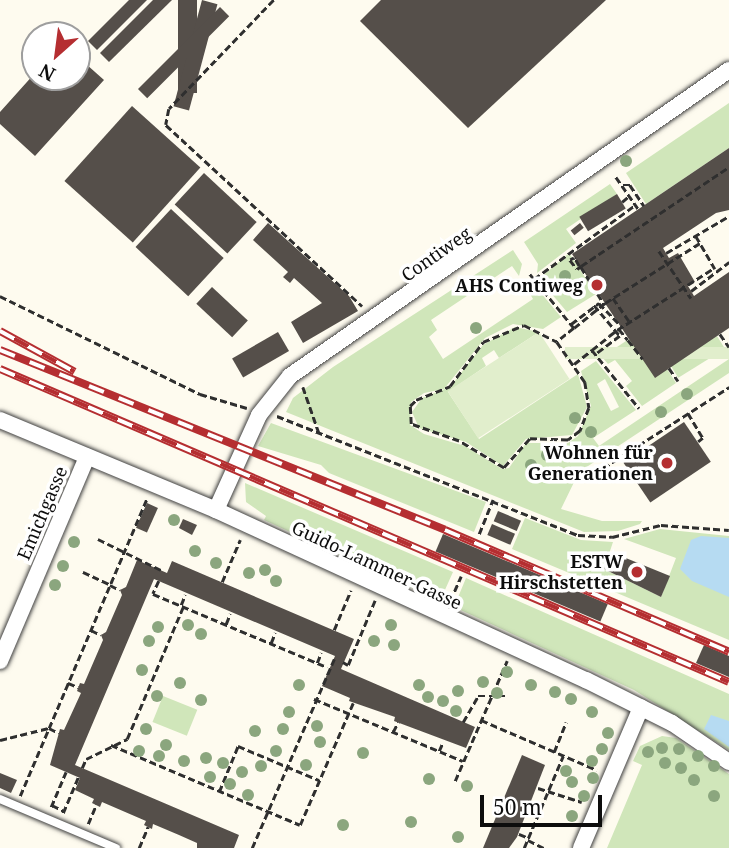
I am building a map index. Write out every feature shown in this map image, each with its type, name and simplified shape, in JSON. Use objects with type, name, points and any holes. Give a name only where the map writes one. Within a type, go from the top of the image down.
[{"type":"street","name":"Contiweg","points":[[216,510],[266,414],[290,376],[729,70]]},
{"type":"street","name":"Guido-Lammer-Gasse","points":[[0,420],[216,510],[641,707],[729,762]]},
{"type":"street","name":"Emichgasse","points":[[0,662],[87,457]]},
{"type":"street","points":[[581,848],[641,707]]},
{"type":"lane","points":[[0,799],[116,848]]},
{"type":"path","points":[[274,0],[169,109],[166,125],[352,293],[372,320]]},
{"type":"path","points":[[605,304],[581,267],[729,167]]},
{"type":"path","points":[[616,177],[638,209]]},
{"type":"path","points":[[622,186],[630,185],[644,206]]},
{"type":"path","points":[[622,202],[629,197]]},
{"type":"path","points":[[534,279],[635,205]]},
{"type":"path","points":[[666,253],[729,216]]},
{"type":"path","points":[[696,236],[715,270]]},
{"type":"path","points":[[584,240],[587,244]]},
{"type":"path","points":[[572,326],[700,243]]},
{"type":"path","points":[[659,251],[691,298]]},
{"type":"path","points":[[574,364],[629,321],[683,286],[729,262]]},
{"type":"path","points":[[691,291],[715,270]]},
{"type":"path","points":[[530,274],[572,326]]},
{"type":"path","points":[[0,296],[200,394],[229,400],[319,433],[578,535],[598,538],[661,525],[729,530]]},
{"type":"path","points":[[612,298],[629,321]]},
{"type":"path","points":[[594,305],[620,336]]},
{"type":"path","points":[[557,342],[594,305],[604,306],[643,359]]},
{"type":"path","points":[[532,326],[557,342],[585,382],[589,401],[580,431],[568,440],[530,439],[508,466],[411,424],[410,406],[424,394],[450,386],[476,348],[500,331],[532,326]]},
{"type":"path","points":[[596,354],[625,332]]},
{"type":"path","points":[[720,334],[729,347]]},
{"type":"path","points":[[592,350],[639,408]]},
{"type":"path","points":[[669,368],[678,382]]},
{"type":"path","points":[[304,382],[303,395],[319,433]]},
{"type":"path","points":[[603,468],[729,387]]},
{"type":"path","points":[[688,414],[703,438],[698,442]]},
{"type":"path","points":[[16,806],[148,496]]},
{"type":"path","points":[[479,534],[493,500]]},
{"type":"path","points":[[222,582],[240,538]]},
{"type":"path","points":[[98,539],[163,571]]},
{"type":"path","points":[[83,572],[120,590]]},
{"type":"path","points":[[446,609],[461,576]]},
{"type":"path","points":[[159,581],[153,594],[327,668]]},
{"type":"path","points":[[334,630],[351,590]]},
{"type":"path","points":[[82,768],[86,759],[127,738],[186,595]]},
{"type":"path","points":[[344,663],[348,665],[375,600]]},
{"type":"path","points":[[226,625],[230,614]]},
{"type":"path","points":[[91,630],[101,635]]},
{"type":"path","points":[[271,644],[275,633]]},
{"type":"path","points":[[316,663],[321,653]]},
{"type":"path","points":[[251,848],[327,668],[334,659]]},
{"type":"path","points":[[455,781],[507,661]]},
{"type":"path","points":[[68,683],[78,687]]},
{"type":"path","points":[[463,722],[474,698],[505,696]]},
{"type":"path","points":[[314,699],[463,761]]},
{"type":"path","points":[[111,745],[300,825],[353,703]]},
{"type":"path","points":[[481,720],[602,773]]},
{"type":"path","points":[[393,732],[398,722]]},
{"type":"path","points":[[554,752],[566,722]]},
{"type":"path","points":[[0,740],[49,728],[59,733]]},
{"type":"path","points":[[439,751],[443,742]]},
{"type":"path","points":[[219,792],[238,746],[319,780]]},
{"type":"path","points":[[524,848],[564,756]]},
{"type":"path","points":[[46,818],[66,772]]},
{"type":"path","points":[[58,824],[78,777]]},
{"type":"path","points":[[538,788],[588,805]]},
{"type":"path","points":[[52,805],[64,811]]},
{"type":"path","points":[[83,834],[96,805]]},
{"type":"path","points":[[139,848],[148,827]]},
{"type":"path","points":[[519,834],[544,848]]},
{"type":"green space","points":[[729,103],[729,148],[646,204],[626,173]]},
{"type":"green space","points":[[610,184],[617,194],[566,229],[576,243],[537,273],[538,264],[524,242]]},
{"type":"green space","points":[[513,250],[522,264],[519,276],[512,266],[431,320],[437,330],[429,337],[443,359],[533,299],[529,292],[536,287],[561,317],[543,329],[513,324],[485,338],[444,389],[424,393],[411,402],[410,425],[424,434],[465,446],[502,469],[509,468],[526,443],[568,443],[578,436],[591,406],[581,371],[596,361],[636,410],[593,438],[599,446],[729,359],[729,373],[579,472],[561,509],[602,521],[642,521],[618,531],[584,532],[286,412],[293,398],[333,367]],"holes":[[[605,379],[619,407],[611,411],[597,384]]]},
{"type":"green space","points":[[569,253],[596,294],[567,312],[539,279]]},
{"type":"green space","points":[[515,327],[539,332],[499,358],[494,350],[482,358],[486,366],[448,392],[479,439],[578,374],[587,407],[572,435],[526,439],[503,466],[466,442],[419,428],[412,412],[422,398],[450,387],[483,345]]},
{"type":"green space","points":[[539,332],[569,379],[478,438],[448,391]]},
{"type":"green space","points":[[717,336],[725,349],[678,378],[670,365]]},
{"type":"green space","points":[[629,339],[667,369],[676,383],[642,406],[626,386],[632,381],[615,360],[608,364],[602,357]]},
{"type":"green space","points":[[565,347],[729,347],[729,359],[565,359]]},
{"type":"green space","points":[[271,423],[486,502],[474,532],[329,473],[321,465],[258,446]]},
{"type":"green space","points":[[245,483],[453,572],[440,601],[264,520],[266,516],[246,502]]},
{"type":"green space","points":[[525,518],[581,540],[613,542],[604,569],[661,597],[676,558],[624,539],[660,529],[729,536],[729,640],[512,549]]},
{"type":"green space","points":[[466,578],[729,694],[729,750],[634,690],[454,607]]},
{"type":"green space","points":[[163,696],[197,710],[187,736],[153,722]]},
{"type":"green space","points":[[662,736],[676,738],[729,774],[729,848],[607,848],[642,765],[633,761],[640,746]]},
{"type":"water","points":[[701,536],[729,538],[729,597],[692,581],[680,569],[691,540]]},
{"type":"water","points":[[711,715],[729,721],[729,747],[704,729]]},
{"type":"building","points":[[129,0],[147,0],[97,50],[91,44],[91,38]]},
{"type":"building","points":[[153,0],[172,0],[109,62],[100,53]]},
{"type":"building","points":[[178,0],[197,0],[197,93],[178,93]]},
{"type":"building","points":[[202,0],[217,4],[189,110],[174,106]]},
{"type":"building","points":[[381,0],[606,0],[468,128],[360,21]]},
{"type":"building","points":[[220,7],[229,16],[147,98],[138,89]]},
{"type":"building","points":[[91,68],[104,80],[35,156],[0,124],[0,112],[21,89],[21,91],[91,91]]},
{"type":"building","points":[[132,106],[200,168],[133,243],[64,181]]},
{"type":"building","points":[[729,148],[729,210],[716,213],[663,248],[669,258],[678,253],[695,282],[688,286],[694,296],[729,272],[729,328],[655,378],[572,254]]},
{"type":"building","points":[[204,173],[257,222],[227,254],[175,204]]},
{"type":"building","points":[[617,194],[626,209],[588,231],[579,217]]},
{"type":"building","points":[[171,209],[224,258],[188,296],[136,247]]},
{"type":"building","points":[[268,223],[349,296],[358,311],[303,343],[291,322],[322,303],[294,278],[290,283],[283,277],[288,272],[253,240]]},
{"type":"building","points":[[580,223],[584,228],[574,235],[571,231]]},
{"type":"building","points":[[212,287],[248,320],[232,337],[196,304]]},
{"type":"building","points":[[278,332],[289,351],[243,378],[232,359]]},
{"type":"building","name":"Wohnen für Generationen","points":[[684,422],[711,462],[650,503],[623,463]]},
{"type":"building","points":[[147,503],[158,508],[147,533],[136,528]]},
{"type":"building","points":[[498,511],[521,521],[517,531],[494,521]]},
{"type":"building","points":[[183,519],[197,525],[192,535],[179,528]]},
{"type":"building","points":[[492,524],[515,534],[510,545],[487,535]]},
{"type":"building","points":[[443,534],[608,604],[600,621],[436,551]]},
{"type":"building","name":"ESTW Hirschstetten","points":[[611,552],[670,576],[661,597],[604,569]]},
{"type":"building","points":[[137,560],[167,573],[172,561],[354,639],[341,669],[475,727],[466,748],[394,721],[395,717],[349,701],[350,698],[322,686],[335,656],[154,579],[75,765],[239,835],[234,848],[197,848],[197,843],[153,824],[152,829],[144,825],[146,821],[102,802],[100,807],[92,803],[94,799],[75,790],[80,778],[50,765],[60,729],[64,730],[81,693],[77,691],[80,683],[84,684],[103,640],[101,635],[106,632],[122,595],[120,590],[126,587]]},
{"type":"building","points":[[704,645],[729,656],[729,677],[696,663]]},
{"type":"building","points":[[522,755],[545,765],[517,837],[509,848],[483,848]]},
{"type":"building","points":[[0,773],[17,780],[11,793],[0,788]]},
{"type":"railway","points":[[0,331],[75,372]]},
{"type":"railway","points":[[0,350],[445,530],[729,652]]},
{"type":"railway","points":[[0,369],[729,682]]},
{"type":"place","name":"AHS Contiweg","points":[[597,285]]},
{"type":"place","name":"Wohnen für Generationen","points":[[667,463]]},
{"type":"place","name":"ESTW Hirschstetten","points":[[637,572]]}]
